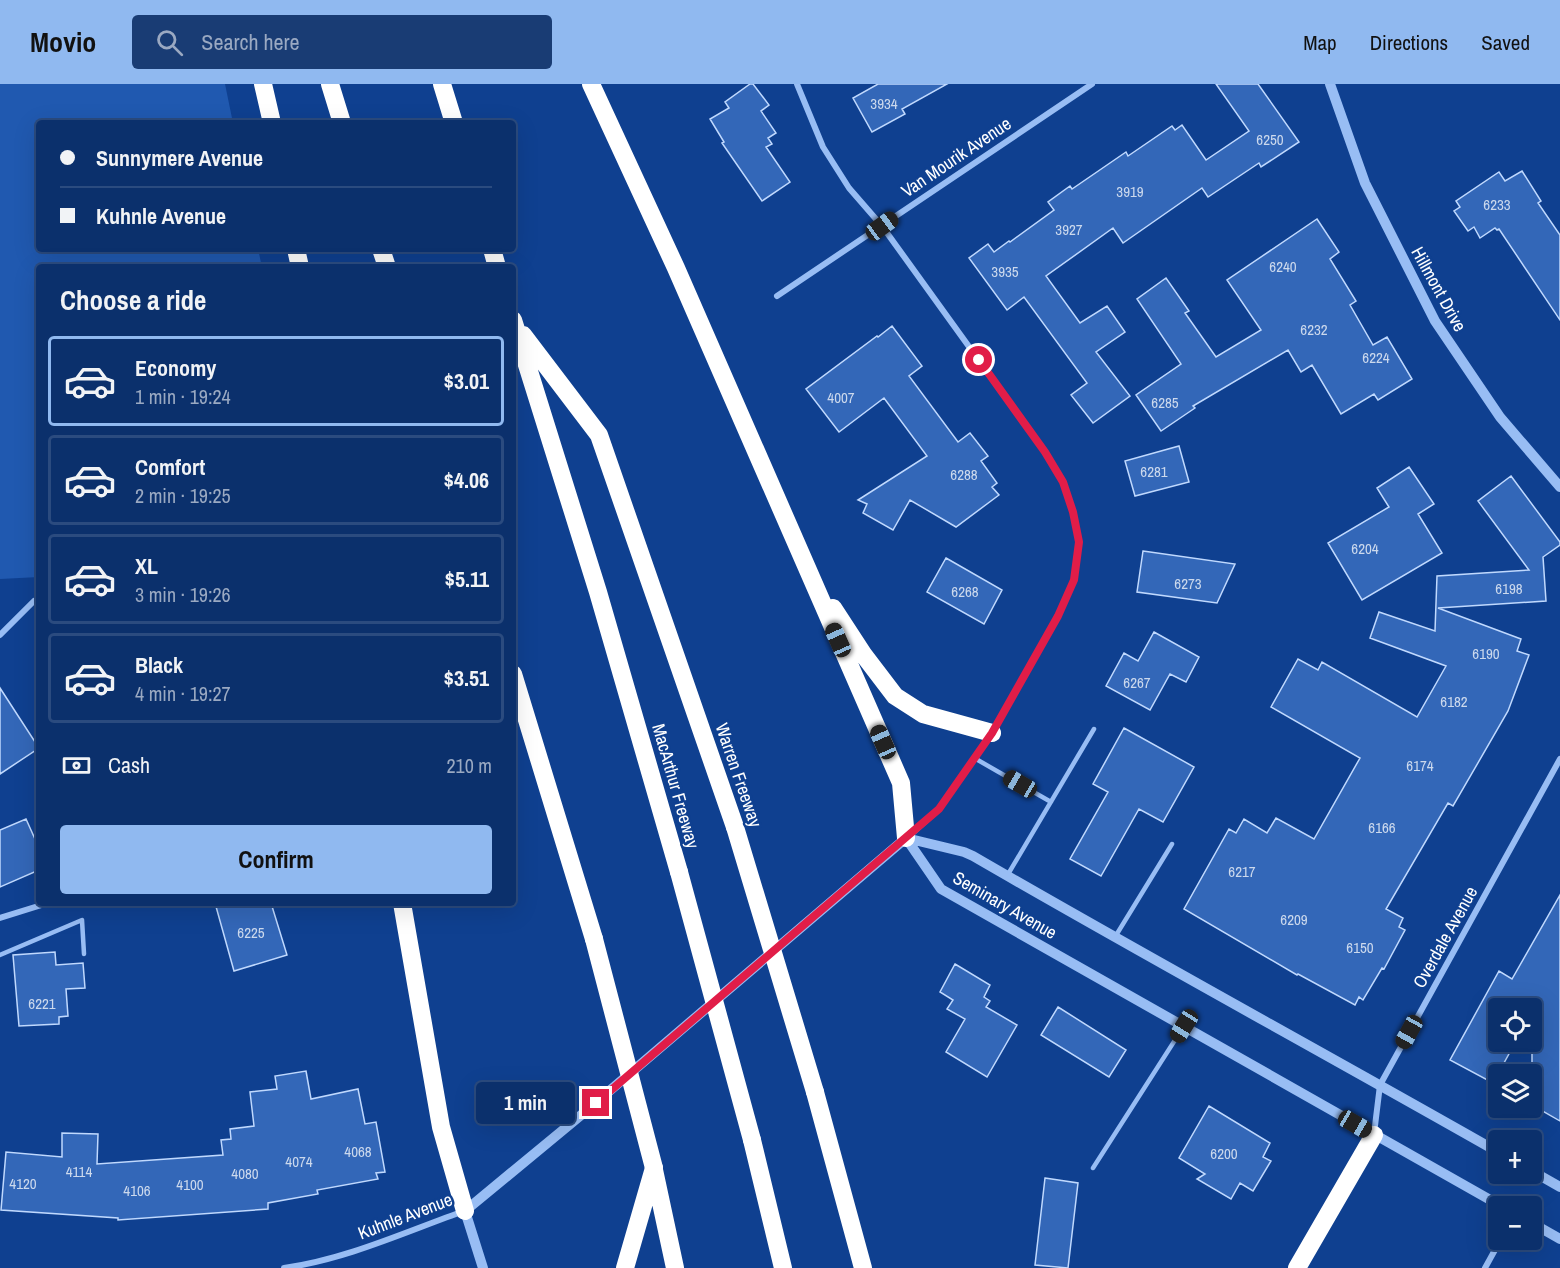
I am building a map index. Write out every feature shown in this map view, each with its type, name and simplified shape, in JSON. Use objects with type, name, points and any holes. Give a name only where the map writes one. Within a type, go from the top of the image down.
[{"type":"highway","points":[[262,84],[271,120]]},
{"type":"highway","points":[[330,84],[341,120]]},
{"type":"highway","points":[[442,84],[453,120]]},
{"type":"highway","points":[[591,84],[676,268],[901,783],[906,838]]},
{"type":"highway","name":"Warren Freeway","points":[[516,326],[599,435],[735,827],[815,1092],[863,1268]]},
{"type":"highway","name":"MacArthur Freeway","points":[[516,332],[598,592],[679,872],[752,1140],[783,1268]]},
{"type":"highway","points":[[801,558],[863,654],[895,696],[923,714],[992,733]]},
{"type":"highway","points":[[516,684],[594,939],[654,1168],[675,1268]]},
{"type":"highway","points":[[403,906],[441,1127],[465,1211]]},
{"type":"highway","points":[[1297,1268],[1374,1135]]},
{"type":"highway","points":[[625,1268],[654,1168]]},
{"type":"street","points":[[797,84],[823,147],[849,188],[882,226],[1045,452],[1063,482],[1073,512],[1079,542],[1074,580],[1058,616],[992,733],[939,809],[906,838]]},
{"type":"street","name":"Van Mourik Avenue","points":[[777,296],[1092,84]]},
{"type":"street","name":"Hillmont Drive","points":[[1330,84],[1365,183],[1435,321],[1500,417],[1560,487]]},
{"type":"street","points":[[0,635],[34,601]]},
{"type":"street","name":"Overdale Avenue","points":[[1374,1135],[1380,1085],[1560,759]]},
{"type":"street","name":"Seminary Avenue","points":[[906,838],[964,852],[1488,1146]]},
{"type":"street","name":"Seminary Avenue","points":[[906,838],[941,889],[1488,1199]]},
{"type":"street","name":"Kuhnle Avenue","points":[[284,1268],[309,1264],[369,1248],[465,1211],[906,838]]},
{"type":"street","points":[[0,918],[38,906]]},
{"type":"street","points":[[1542,1176],[1560,1187]]},
{"type":"street","points":[[465,1211],[483,1268]]},
{"type":"street","points":[[1542,1229],[1560,1239]]},
{"type":"street","points":[[1485,1268],[1495,1250]]},
{"type":"lane","points":[[1007,876],[1094,729]]},
{"type":"lane","points":[[976,759],[1051,802]]},
{"type":"lane","points":[[1114,937],[1172,844]]},
{"type":"lane","points":[[0,955],[82,920],[84,954]]},
{"type":"lane","points":[[1093,1168],[1184,1026]]},
{"type":"shaded area","points":[[0,84],[225,84],[232,120],[36,120],[36,252],[259,252],[261,264],[36,264],[36,577],[0,579]]},
{"type":"building","points":[[753,84],[769,105],[761,111],[776,133],[768,138],[772,144],[766,147],[790,182],[762,201],[722,143],[724,142],[710,119],[729,108],[725,102]]},
{"type":"building","points":[[878,84],[947,84],[902,109],[905,114],[872,132],[853,98]]},
{"type":"building","points":[[1216,84],[1258,84],[1299,142],[1261,167],[1259,163],[1208,197],[1202,188],[1123,243],[1113,228],[1046,276],[1080,323],[1107,306],[1125,332],[1096,352],[1130,396],[1093,423],[1071,395],[1087,383],[1024,297],[1007,310],[969,258],[988,244],[994,252],[1010,242],[1054,210],[1048,202],[1070,186],[1072,189],[1126,152],[1128,156],[1172,126],[1175,130],[1182,125],[1206,160],[1249,131]]},
{"type":"building","points":[[1522,171],[1541,201],[1538,203],[1560,235],[1560,320],[1499,229],[1495,228],[1480,238],[1474,227],[1468,231],[1454,211],[1460,207],[1456,201],[1499,172],[1505,181]]},
{"type":"building","points":[[1317,219],[1339,252],[1330,259],[1356,301],[1350,305],[1373,345],[1387,337],[1412,379],[1378,400],[1374,394],[1341,414],[1312,365],[1301,372],[1288,350],[1193,406],[1195,408],[1161,431],[1136,395],[1181,364],[1137,299],[1166,278],[1189,311],[1185,313],[1216,357],[1261,330],[1227,280]]},
{"type":"building","points":[[892,326],[922,366],[909,376],[958,442],[970,433],[988,456],[981,461],[997,483],[992,487],[999,495],[956,527],[910,500],[893,530],[863,513],[867,504],[858,500],[927,456],[884,398],[839,432],[806,389]]},
{"type":"building","points":[[1179,446],[1189,482],[1135,496],[1125,461]]},
{"type":"building","points":[[1409,467],[1434,504],[1418,514],[1442,553],[1362,600],[1328,543],[1389,507],[1377,488]]},
{"type":"building","points":[[1511,476],[1560,542],[1560,545],[1543,557],[1546,601],[1438,608],[1521,639],[1517,651],[1529,655],[1508,711],[1453,806],[1448,803],[1386,909],[1403,918],[1399,927],[1405,930],[1384,969],[1382,968],[1363,1000],[1359,997],[1355,1005],[1297,975],[1184,909],[1229,829],[1236,833],[1244,819],[1267,833],[1276,818],[1314,839],[1360,758],[1271,707],[1298,659],[1318,670],[1322,662],[1417,717],[1446,666],[1370,638],[1379,612],[1435,631],[1437,576],[1529,570],[1478,501]]},
{"type":"building","points":[[1143,551],[1235,564],[1217,603],[1137,592]]},
{"type":"building","points":[[946,558],[1002,590],[984,624],[927,592]]},
{"type":"building","points":[[1154,632],[1199,657],[1186,682],[1170,674],[1150,710],[1106,686],[1124,653],[1138,661]]},
{"type":"building","points":[[0,688],[36,743],[36,750],[0,774]]},
{"type":"building","points":[[1124,728],[1194,767],[1163,822],[1139,809],[1101,876],[1070,859],[1108,792],[1093,784]]},
{"type":"building","points":[[26,819],[36,841],[36,871],[0,887],[0,830]]},
{"type":"building","points":[[1560,895],[1560,1121],[1542,1111],[1542,1064],[1532,1064],[1532,1052],[1542,1052],[1542,998],[1488,998],[1488,1052],[1510,1052],[1503,1064],[1488,1064],[1488,1080],[1450,1060],[1499,971],[1512,979]]},
{"type":"building","points":[[216,906],[272,906],[287,955],[234,971]]},
{"type":"building","points":[[55,952],[56,965],[83,963],[85,988],[66,989],[68,1016],[59,1017],[59,1024],[19,1026],[13,955]]},
{"type":"building","points":[[955,964],[990,985],[984,997],[990,1001],[986,1007],[1017,1025],[987,1077],[946,1052],[965,1019],[947,1009],[953,1000],[940,992]]},
{"type":"building","points":[[1058,1007],[1126,1050],[1109,1077],[1041,1035]]},
{"type":"building","points":[[306,1071],[311,1099],[358,1089],[365,1124],[376,1122],[385,1172],[376,1173],[378,1179],[317,1190],[318,1194],[268,1203],[268,1209],[118,1220],[118,1218],[1,1210],[6,1152],[62,1157],[62,1133],[98,1134],[97,1164],[223,1155],[221,1140],[231,1139],[230,1129],[254,1126],[250,1092],[277,1089],[275,1076]]},
{"type":"building","points":[[1209,1106],[1270,1143],[1263,1157],[1271,1161],[1253,1191],[1240,1183],[1231,1199],[1197,1179],[1205,1174],[1179,1158]]},
{"type":"building","points":[[1045,1178],[1078,1183],[1068,1268],[1035,1265]]},
{"type":"route","points":[[596,1103],[939,809],[976,759],[1020,686],[1058,616],[1074,580],[1079,542],[1073,512],[1063,482],[1045,452],[979,360]]}]
